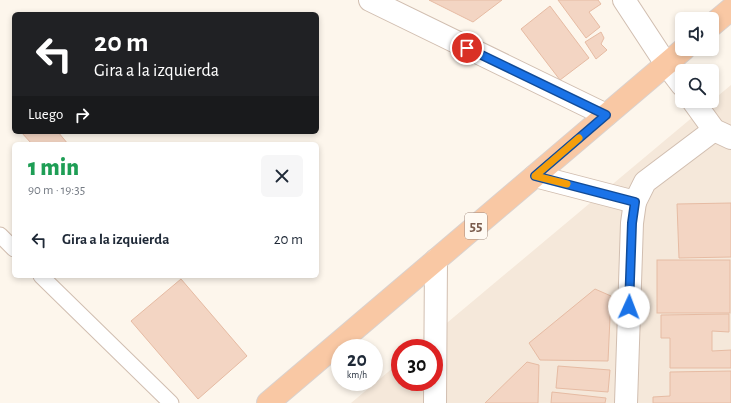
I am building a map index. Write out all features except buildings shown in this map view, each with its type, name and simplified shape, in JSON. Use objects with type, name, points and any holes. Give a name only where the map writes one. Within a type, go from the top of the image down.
[{"type":"highway","points":[[719,19],[731,9]]},
{"type":"highway","name":"55","points":[[268,403],[676,56]]},
{"type":"street","points":[[370,0],[606,115]]},
{"type":"street","points":[[624,0],[675,76]]},
{"type":"street","points":[[626,403],[632,223],[635,202],[645,182],[723,134],[700,108]]},
{"type":"street","points":[[535,176],[635,202]]},
{"type":"street","points":[[435,403],[436,260]]},
{"type":"lane","points":[[0,235],[12,247]]},
{"type":"lane","points":[[44,278],[171,403]]},
{"type":"shaded area","points":[[731,85],[731,403],[351,403],[365,391],[383,391],[383,376],[391,370],[391,391],[443,391],[443,339],[428,339],[704,108],[719,108],[719,95]]},
{"type":"slow traffic","points":[[567,184],[535,176],[579,138]]},
{"type":"route","points":[[467,48],[606,115],[535,176],[635,202],[632,223],[629,307]]}]
